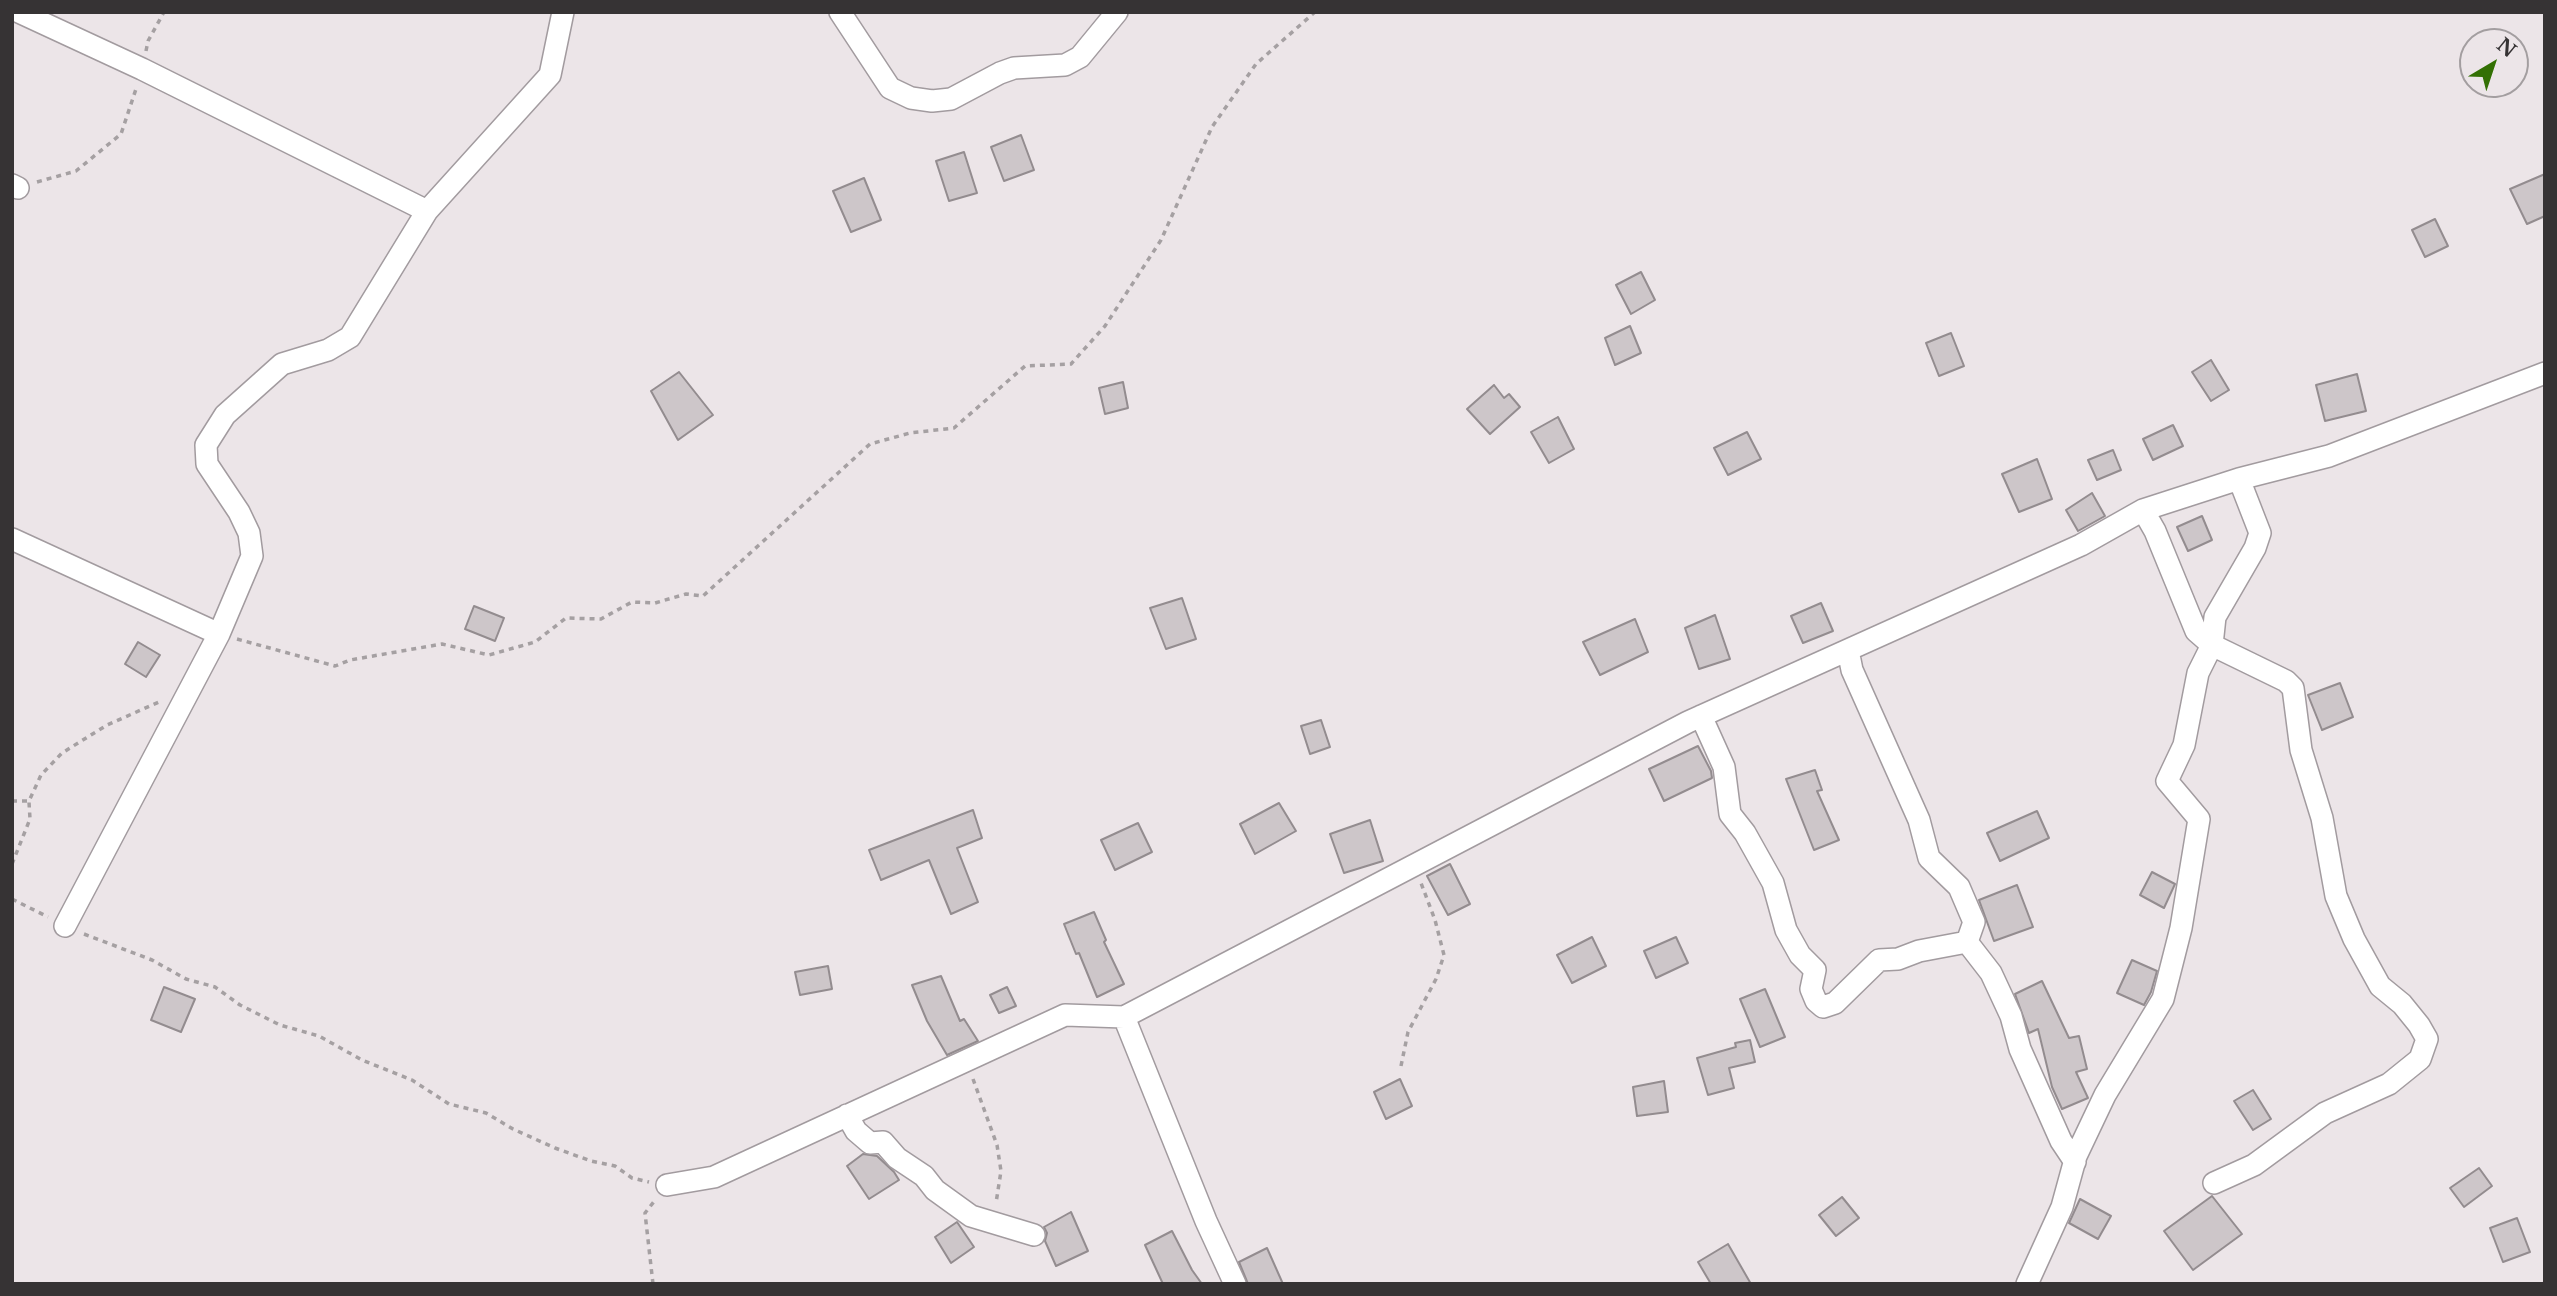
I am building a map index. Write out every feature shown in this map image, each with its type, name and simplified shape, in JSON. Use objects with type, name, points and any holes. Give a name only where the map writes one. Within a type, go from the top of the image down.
[{"type":"street","points":[[19,12],[142,69],[427,211]]},
{"type":"street","points":[[65,926],[219,634],[252,556],[249,533],[239,512],[207,464],[206,445],[225,415],[282,364],[328,350],[350,337],[427,211],[550,75],[563,12]]},
{"type":"street","points":[[839,12],[890,88],[911,97],[932,101],[951,99],[1014,68],[1065,65],[1080,57],[1117,12]]},
{"type":"street","points":[[667,1185],[714,1177],[1065,1015],[1124,1017],[1701,716],[2081,545],[2143,510],[2239,479],[2329,456],[2544,374]]},
{"type":"street","points":[[2027,1284],[2062,1207],[2075,1162],[2105,1096],[2163,999],[2180,928],[2199,819],[2167,782],[2184,745],[2198,673],[2212,645],[2215,617],[2255,548],[2260,533],[2239,479]]},
{"type":"street","points":[[2143,510],[2155,531],[2196,631],[2212,645],[2286,681],[2293,688],[2301,750],[2322,818],[2336,896],[2354,939],[2380,986],[2402,1004],[2427,1039],[2420,1059],[2389,1084],[2325,1113],[2254,1165],[2214,1184]]},
{"type":"street","points":[[12,539],[219,634]]},
{"type":"street","points":[[1848,650],[1852,670],[1919,820],[1929,858],[1959,887],[1974,922],[1967,942]]},
{"type":"street","points":[[1701,716],[1724,767],[1730,814],[1745,833],[1773,883],[1786,930],[1800,955],[1815,970],[1811,989],[1816,1001],[1823,1007],[1835,1003],[1879,960],[1967,942]]},
{"type":"street","points":[[1967,942],[1991,973],[2011,1016],[2020,1049],[2061,1141],[2075,1162]]},
{"type":"street","points":[[1124,1017],[1206,1221],[1235,1284]]},
{"type":"street","points":[[847,1115],[856,1131],[870,1143],[883,1142],[897,1158],[924,1176],[935,1191],[971,1216],[1034,1235]]},
{"type":"path","points":[[15,186],[76,171],[121,134],[148,41],[163,12]]},
{"type":"path","points":[[219,634],[335,666],[350,660],[442,644],[489,655],[535,642],[566,618],[601,619],[632,602],[655,603],[686,594],[703,596],[870,444],[910,433],[954,428],[1025,366],[1071,364],[1105,326],[1161,240],[1212,127],[1256,64],[1315,12]]},
{"type":"path","points":[[12,864],[30,819],[29,802],[41,775],[62,753],[107,724],[165,699]]},
{"type":"path","points":[[12,802],[29,802]]},
{"type":"path","points":[[1401,1066],[1408,1032],[1436,979],[1444,955],[1425,888],[1411,867]]},
{"type":"path","points":[[12,899],[65,926],[152,960],[187,979],[215,987],[280,1025],[319,1036],[362,1060],[412,1080],[449,1104],[486,1113],[555,1148],[591,1161],[615,1166],[632,1178],[667,1185],[645,1213],[653,1284]]},
{"type":"path","points":[[964,1062],[997,1145],[1001,1171],[993,1223]]},
{"type":"building","points":[[1021,135],[1034,170],[1004,181],[991,147]]},
{"type":"building","points":[[964,152],[977,193],[949,201],[936,161]]},
{"type":"building","points":[[2545,174],[2545,216],[2527,224],[2510,189]]},
{"type":"building","points":[[864,178],[881,220],[851,232],[833,191]]},
{"type":"building","points":[[2435,219],[2448,246],[2425,257],[2412,230]]},
{"type":"building","points":[[1641,272],[1655,300],[1631,314],[1616,285]]},
{"type":"building","points":[[1630,326],[1641,353],[1615,365],[1605,338]]},
{"type":"building","points":[[1951,333],[1964,366],[1939,376],[1926,343]]},
{"type":"building","points":[[2211,360],[2229,390],[2211,401],[2192,372]]},
{"type":"building","points":[[679,372],[713,415],[678,440],[651,391]]},
{"type":"building","points":[[2357,374],[2366,411],[2325,421],[2316,385]]},
{"type":"building","points":[[1123,382],[1128,408],[1105,414],[1099,388]]},
{"type":"building","points":[[1494,385],[1504,398],[1509,394],[1520,407],[1490,434],[1467,409]]},
{"type":"building","points":[[1558,417],[1574,449],[1549,463],[1531,432]]},
{"type":"building","points":[[2173,425],[2183,446],[2153,460],[2143,439]]},
{"type":"building","points":[[1747,432],[1761,459],[1728,475],[1714,448]]},
{"type":"building","points":[[2113,450],[2121,470],[2097,480],[2088,460]]},
{"type":"building","points":[[2037,459],[2052,499],[2019,512],[2002,474]]},
{"type":"building","points":[[2092,493],[2105,516],[2078,531],[2066,510]]},
{"type":"building","points":[[2202,516],[2212,540],[2188,551],[2177,527]]},
{"type":"building","points":[[1182,598],[1196,639],[1166,649],[1150,608]]},
{"type":"building","points":[[1821,603],[1833,631],[1803,643],[1791,616]]},
{"type":"building","points":[[474,606],[504,618],[495,641],[465,629]]},
{"type":"building","points":[[1715,615],[1730,659],[1699,669],[1685,628]]},
{"type":"building","points":[[1635,619],[1648,652],[1600,675],[1583,642]]},
{"type":"building","points":[[138,642],[160,655],[146,677],[125,664]]},
{"type":"building","points":[[2340,683],[2353,717],[2322,730],[2308,695]]},
{"type":"building","points":[[1321,720],[1330,747],[1310,754],[1301,726]]},
{"type":"building","points":[[1698,746],[1712,778],[1664,801],[1649,769]]},
{"type":"building","points":[[1815,770],[1822,790],[1817,791],[1839,840],[1814,850],[1786,779]]},
{"type":"building","points":[[1279,803],[1296,831],[1255,854],[1240,824]]},
{"type":"building","points":[[973,810],[982,838],[957,848],[978,902],[951,914],[929,860],[881,880],[869,850]]},
{"type":"building","points":[[2037,811],[2049,838],[2000,861],[1987,833]]},
{"type":"building","points":[[1370,820],[1383,861],[1344,873],[1330,834]]},
{"type":"building","points":[[1138,823],[1152,852],[1115,870],[1101,840]]},
{"type":"building","points":[[1450,864],[1470,904],[1448,915],[1427,876]]},
{"type":"building","points":[[2152,872],[2175,884],[2164,908],[2140,895]]},
{"type":"building","points":[[2017,885],[2033,927],[1994,941],[1979,900]]},
{"type":"building","points":[[1094,912],[1106,940],[1104,942],[1124,984],[1097,997],[1064,924]]},
{"type":"building","points":[[1592,937],[1606,966],[1572,983],[1557,955]]},
{"type":"building","points":[[1676,937],[1688,963],[1656,978],[1644,951]]},
{"type":"building","points":[[2132,960],[2157,971],[2144,1005],[2117,993]]},
{"type":"building","points":[[828,966],[832,989],[800,995],[795,972]]},
{"type":"building","points":[[941,976],[960,1021],[964,1019],[978,1041],[947,1055],[927,1021],[912,985]]},
{"type":"building","points":[[2042,981],[2069,1038],[2079,1036],[2087,1069],[2076,1072],[2088,1098],[2062,1109],[2052,1087],[2038,1029],[2029,1033],[2015,994]]},
{"type":"building","points":[[164,987],[195,999],[181,1032],[151,1020]]},
{"type":"building","points":[[1007,987],[1016,1006],[999,1013],[990,995]]},
{"type":"building","points":[[1765,989],[1785,1037],[1760,1047],[1740,999]]},
{"type":"building","points":[[1750,1040],[1755,1062],[1729,1068],[1734,1088],[1708,1095],[1697,1058],[1736,1047],[1735,1043]]},
{"type":"building","points":[[1400,1079],[1412,1106],[1386,1119],[1374,1092]]},
{"type":"building","points":[[1664,1081],[1668,1112],[1637,1116],[1633,1087]]},
{"type":"building","points":[[2253,1090],[2271,1119],[2253,1130],[2234,1101]]},
{"type":"building","points":[[863,1154],[877,1156],[899,1180],[869,1199],[847,1166]]},
{"type":"building","points":[[2479,1168],[2492,1186],[2464,1207],[2450,1188]]},
{"type":"building","points":[[2212,1196],[2242,1234],[2193,1270],[2164,1231]]},
{"type":"building","points":[[1842,1197],[1859,1218],[1836,1236],[1819,1215]]},
{"type":"building","points":[[2080,1199],[2111,1216],[2098,1239],[2069,1223]]},
{"type":"building","points":[[1071,1212],[1088,1251],[1056,1266],[1045,1241],[1047,1233],[1044,1227]]},
{"type":"building","points":[[2517,1218],[2530,1252],[2503,1262],[2490,1228]]},
{"type":"building","points":[[957,1222],[974,1247],[951,1263],[935,1237]]},
{"type":"building","points":[[1172,1231],[1202,1284],[1163,1284],[1145,1245]]},
{"type":"building","points":[[1728,1244],[1751,1284],[1711,1284],[1698,1262]]},
{"type":"building","points":[[1267,1248],[1283,1284],[1248,1284],[1239,1262]]}]
